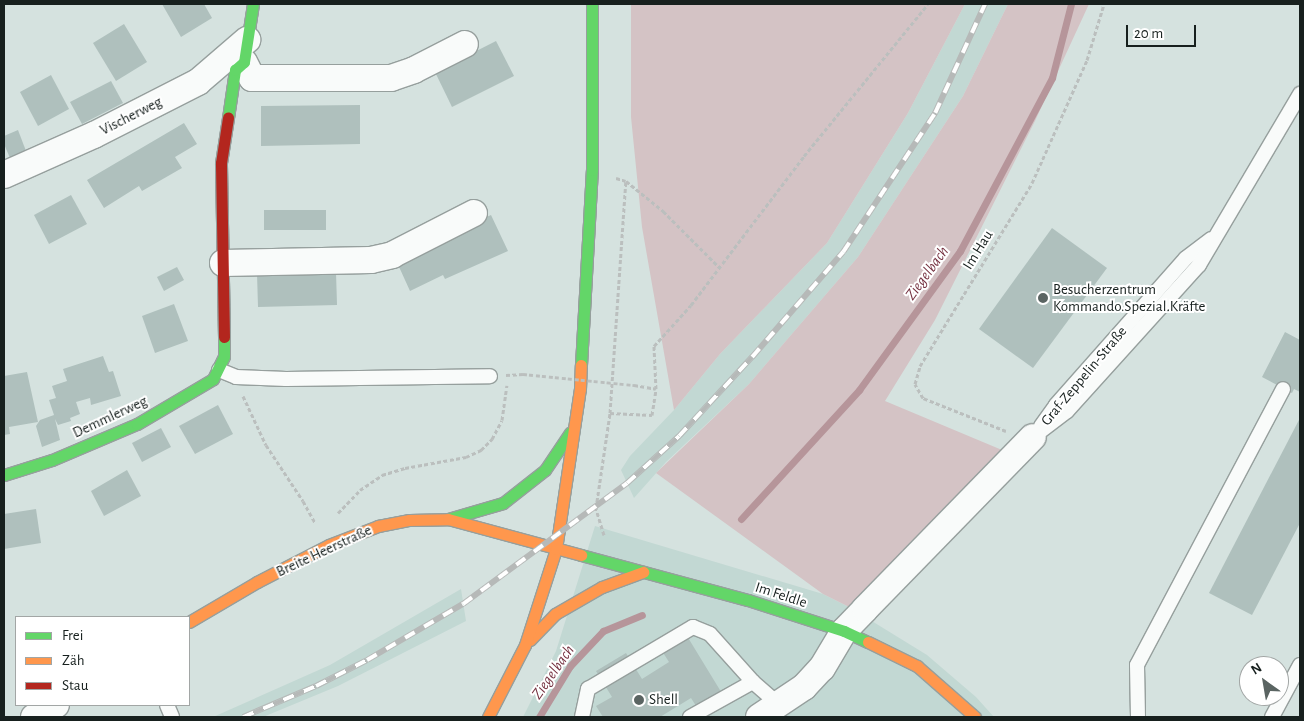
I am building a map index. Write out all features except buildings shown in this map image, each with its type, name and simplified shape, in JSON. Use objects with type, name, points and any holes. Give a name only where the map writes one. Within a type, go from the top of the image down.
[{"type":"street","points":[[253,4],[246,51],[252,78],[390,78],[414,70],[465,44]]},
{"type":"street","points":[[488,717],[525,644],[556,549],[580,389],[592,170],[592,4]]},
{"type":"street","points":[[220,370],[224,356],[221,163],[235,70],[246,51]]},
{"type":"street","name":"Vischerweg","points":[[4,175],[94,135],[198,82],[246,51]]},
{"type":"street","points":[[223,263],[371,260],[392,255],[474,213]]},
{"type":"street","name":"Demmlerweg","points":[[4,475],[52,460],[137,424],[212,379],[220,370]]},
{"type":"street","points":[[448,519],[503,503],[545,470],[574,428]]},
{"type":"street","name":"Graf-Zeppelin-Straße","points":[[769,711],[804,687],[822,668],[844,631],[1032,438]]},
{"type":"street","name":"Breite Heerstraße","points":[[190,621],[257,582],[329,545],[378,526],[409,520],[448,519],[556,549]]},
{"type":"street","name":"Im Feldle","points":[[556,549],[748,600],[844,631],[917,666],[975,717]]},
{"type":"street","points":[[525,644],[555,614],[602,587],[643,572]]},
{"type":"street","points":[[34,717],[54,706]]},
{"type":"lane","name":"Graf-Zeppelin-Straße","points":[[1032,438],[1067,411],[1198,265],[1220,232],[1300,94]]},
{"type":"lane","points":[[220,370],[236,377],[490,376]]},
{"type":"lane","points":[[1138,717],[1137,665],[1283,389]]},
{"type":"lane","points":[[582,717],[588,689],[692,627],[710,634],[753,682],[769,711]]},
{"type":"lane","points":[[1272,717],[1300,665]]},
{"type":"lane","points":[[690,717],[753,682]]},
{"type":"path","points":[[610,413],[652,415],[656,389],[654,346],[691,305],[804,156],[928,4]]},
{"type":"path","name":"Im Hau","points":[[1032,438],[924,398],[916,384],[920,366],[1032,183],[1086,60],[1104,4]]},
{"type":"path","points":[[604,537],[596,508],[610,413],[626,181],[663,211],[719,267]]},
{"type":"path","points":[[335,517],[360,490],[382,475],[404,468],[466,457],[481,450],[492,439],[502,420],[508,374],[634,385],[656,389]]},
{"type":"path","points":[[253,415],[266,445],[303,501],[317,528]]},
{"type":"shaded area","points":[[631,4],[965,4],[908,113],[827,243],[720,354],[674,410],[642,227],[631,117]]},
{"type":"shaded area","points":[[965,4],[1008,4],[963,96],[858,257],[749,384],[666,462],[634,498],[621,470],[630,456],[674,410],[720,354],[827,243],[908,113]]},
{"type":"shaded area","points":[[1008,4],[1089,4],[1035,121],[935,320],[885,401],[1002,450],[849,607],[823,594],[656,473],[749,384],[858,257],[963,96]]},
{"type":"shaded area","points":[[595,526],[823,594],[849,607],[927,655],[976,697],[994,717],[523,717],[556,651]]},
{"type":"shaded area","points":[[461,589],[466,621],[338,686],[263,717],[213,717],[330,665]]},
{"type":"waterway","name":"Ziegelbach","points":[[741,519],[859,390],[960,251],[1052,78],[1071,4]]},
{"type":"waterway","name":"Ziegelbach","points":[[539,717],[570,666],[603,631],[642,615]]},
{"type":"railway","points":[[243,717],[316,686],[367,660],[463,604],[627,483],[679,436],[752,357],[843,252],[935,113],[985,4]]},
{"type":"traffic: fast","points":[[228,118],[235,70],[244,62],[253,4]]},
{"type":"traffic: fast","points":[[581,365],[592,170],[592,4]]},
{"type":"traffic: fast","points":[[4,475],[52,460],[137,424],[213,379],[224,356],[224,337]]},
{"type":"traffic: fast","points":[[448,519],[503,503],[545,470],[570,433]]},
{"type":"traffic: fast","points":[[581,555],[748,600],[844,631],[868,642]]},
{"type":"traffic: slow","points":[[488,717],[525,645],[556,549],[580,389],[581,365]]},
{"type":"traffic: slow","points":[[190,621],[257,582],[329,545],[378,526],[409,520],[448,519],[581,555]]},
{"type":"traffic: slow","points":[[530,640],[555,614],[602,587],[643,572]]},
{"type":"traffic: slow","points":[[868,642],[917,666],[975,717]]},
{"type":"traffic: jam","points":[[224,337],[221,163],[228,118]]},
{"type":"place","name":"Besucherzentrum Kommando.Spezial.Kräfte","points":[[1043,298]]},
{"type":"place","name":"Shell","points":[[639,700]]}]
